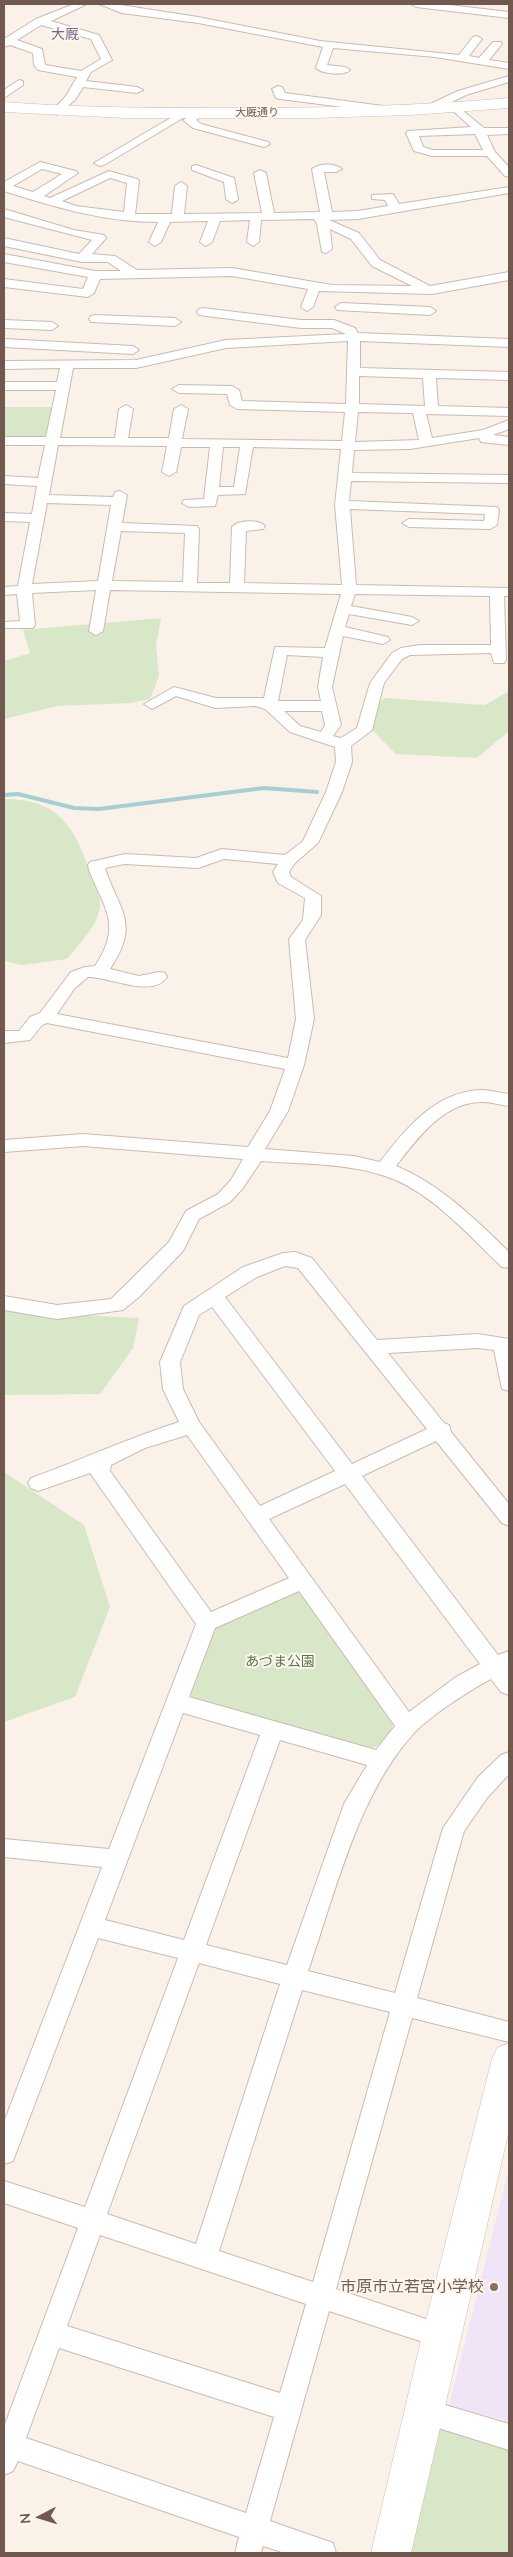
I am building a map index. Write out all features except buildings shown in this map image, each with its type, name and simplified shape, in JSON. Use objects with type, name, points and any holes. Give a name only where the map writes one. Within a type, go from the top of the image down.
[{"type":"street","points":[[6,43],[40,21],[82,4]]},
{"type":"street","points":[[104,4],[131,12],[198,20],[330,45],[462,58],[509,66]]},
{"type":"street","points":[[416,4],[465,6],[509,15]]},
{"type":"street","points":[[40,21],[95,37],[108,60],[87,70],[71,98],[57,112]]},
{"type":"street","points":[[462,58],[477,39]]},
{"type":"street","points":[[6,43],[38,51],[39,65],[42,68],[82,79],[137,90]]},
{"type":"street","points":[[482,61],[497,44]]},
{"type":"street","points":[[330,45],[321,68],[345,70]]},
{"type":"street","points":[[432,110],[432,107],[462,93],[509,79]]},
{"type":"street","points":[[4,96],[19,83]]},
{"type":"street","points":[[278,89],[280,96],[394,111]]},
{"type":"street","name":"大厩通り","points":[[4,107],[57,112],[192,113],[432,110],[509,103]]},
{"type":"street","points":[[457,109],[480,131],[495,159],[509,174]]},
{"type":"street","points":[[192,113],[189,120],[197,126],[264,144]]},
{"type":"street","points":[[100,163],[192,113]]},
{"type":"street","points":[[495,159],[432,153],[418,149],[412,133],[509,131]]},
{"type":"street","points":[[424,163],[509,157]]},
{"type":"street","points":[[4,187],[40,165],[72,173],[34,196]]},
{"type":"street","points":[[196,168],[239,180],[261,178],[262,216],[253,242]]},
{"type":"street","points":[[326,250],[321,218],[318,169],[336,169]]},
{"type":"street","points":[[51,202],[109,174],[134,182],[128,216]]},
{"type":"street","points":[[232,199],[239,180]]},
{"type":"street","points":[[178,218],[181,186]]},
{"type":"street","points":[[4,187],[81,210],[128,216],[165,218],[262,216],[321,218],[395,209],[509,190]]},
{"type":"street","points":[[376,197],[388,196],[395,209]]},
{"type":"street","points":[[4,214],[72,233],[100,238],[82,258]]},
{"type":"street","points":[[206,242],[215,217]]},
{"type":"street","points":[[155,242],[165,218]]},
{"type":"street","points":[[321,218],[355,236],[376,263],[390,272],[432,290]]},
{"type":"street","points":[[4,242],[82,258],[111,259],[134,274]]},
{"type":"street","points":[[4,258],[95,275],[232,272],[332,289],[432,290],[509,276]]},
{"type":"street","points":[[4,283],[88,293],[95,275]]},
{"type":"street","points":[[307,307],[315,286]]},
{"type":"street","points":[[428,324],[432,290]]},
{"type":"street","points":[[340,307],[428,324],[509,343]]},
{"type":"street","points":[[203,312],[301,324],[334,324],[351,331],[354,337],[352,408],[342,505],[349,589],[331,653],[325,688],[333,725],[324,738]]},
{"type":"street","points":[[95,320],[175,322]]},
{"type":"street","points":[[140,322],[134,337],[133,350],[143,362]]},
{"type":"street","points":[[4,324],[52,326]]},
{"type":"street","points":[[4,365],[143,362],[226,344],[354,337],[428,324]]},
{"type":"street","points":[[4,343],[133,350]]},
{"type":"street","points":[[8,626],[28,625],[24,589],[54,442],[67,365]]},
{"type":"street","points":[[354,372],[509,376]]},
{"type":"street","points":[[429,374],[432,410]]},
{"type":"street","points":[[4,386],[63,386]]},
{"type":"street","points":[[179,389],[232,390],[237,405],[509,412]]},
{"type":"street","points":[[121,442],[126,409]]},
{"type":"street","points":[[169,472],[181,409]]},
{"type":"street","points":[[418,409],[427,443]]},
{"type":"street","points":[[4,441],[217,443],[247,445],[333,444],[393,447],[486,433],[509,424]]},
{"type":"street","points":[[486,433],[486,439],[509,441]]},
{"type":"street","points":[[189,503],[210,503],[217,443]]},
{"type":"street","points":[[211,491],[240,491],[247,445]]},
{"type":"street","points":[[344,476],[509,479]]},
{"type":"street","points":[[4,480],[46,483]]},
{"type":"street","points":[[42,499],[119,498],[106,586],[96,631]]},
{"type":"street","points":[[342,505],[409,507],[492,510],[490,525],[407,529],[409,507]]},
{"type":"street","points":[[4,517],[39,518]]},
{"type":"street","points":[[237,588],[239,526],[258,526]]},
{"type":"street","points":[[114,528],[192,529],[190,587]]},
{"type":"street","points":[[4,591],[106,586],[503,592],[502,650],[420,649],[406,651],[397,656],[378,683],[364,730],[343,744]]},
{"type":"street","points":[[344,608],[412,621]]},
{"type":"street","points":[[337,630],[383,640]]},
{"type":"street","points":[[270,706],[280,650],[331,653]]},
{"type":"street","points":[[152,704],[174,691],[215,702],[250,701],[270,706],[329,706]]},
{"type":"street","points":[[270,706],[294,729],[343,744]]},
{"type":"street","points":[[4,1303],[57,1312],[116,1305],[132,1292],[176,1246],[192,1215],[224,1198],[237,1184],[252,1162],[253,1154],[279,1111],[295,1065],[305,1019],[297,939],[314,918],[313,896],[284,880],[281,872],[289,860],[310,844],[334,792],[344,762],[343,744]]},
{"type":"street","points":[[99,973],[111,953],[119,926],[114,902],[96,865],[125,859],[198,863],[222,854],[289,860]]},
{"type":"street","points":[[46,1018],[77,976],[84,971],[138,982],[152,982],[160,977]]},
{"type":"street","points":[[4,1037],[24,1036],[36,1021],[46,1018],[295,1065]]},
{"type":"street","points":[[384,1170],[410,1136],[452,1101],[480,1095],[509,1100]]},
{"type":"street","points":[[4,1146],[83,1140],[354,1162],[384,1170],[417,1185],[461,1218],[509,1262]]},
{"type":"street","points":[[407,1726],[302,1581],[258,1516],[191,1426],[173,1389],[170,1362],[191,1311],[250,1272],[283,1260],[295,1259],[305,1263],[442,1430],[509,1518]]},
{"type":"street","points":[[214,1296],[350,1473],[502,1663],[509,1686]]},
{"type":"street","points":[[373,1347],[478,1341],[506,1344],[509,1384]]},
{"type":"street","points":[[38,1483],[101,1461],[138,1443],[191,1426]]},
{"type":"street","points":[[258,1516],[442,1430]]},
{"type":"street","points":[[101,1461],[100,1472],[206,1623]]},
{"type":"street","points":[[4,2153],[206,1623],[302,1581]]},
{"type":"street","points":[[204,2259],[294,1978],[355,1804],[381,1760],[407,1726],[464,1683],[502,1663]]},
{"type":"street","points":[[176,1702],[381,1760]]},
{"type":"street","points":[[273,1730],[51,2333],[6,2450],[251,2541],[323,2553]]},
{"type":"street","points":[[251,2541],[454,1828],[470,1801],[492,1775],[509,1761]]},
{"type":"street","points":[[4,1848],[116,1859]]},
{"type":"street","points":[[91,1926],[509,2032]]},
{"type":"street","points":[[391,2553],[441,2336],[509,2059]]},
{"type":"street","points":[[4,2192],[441,2336]]},
{"type":"street","points":[[51,2333],[289,2409]]},
{"type":"street","points":[[425,2412],[509,2437]]},
{"type":"shaded area","name":"市原市立若宮小学校","points":[[509,2169],[509,2422],[449,2405]]},
{"type":"green space","points":[[4,407],[60,407],[54,442],[4,441]]},
{"type":"green space","points":[[161,618],[156,645],[159,676],[150,699],[132,703],[57,706],[4,719],[4,661],[30,653],[23,630]]},
{"type":"green space","points":[[509,691],[509,731],[477,758],[396,754],[359,717],[385,698],[485,705]]},
{"type":"green space","points":[[4,799],[23,800],[52,810],[71,830],[85,857],[99,897],[99,911],[93,926],[67,959],[22,965],[4,961]]},
{"type":"green space","points":[[4,1311],[139,1318],[133,1348],[100,1394],[4,1395]]},
{"type":"green space","points":[[4,1472],[84,1525],[110,1607],[75,1697],[4,1722]]},
{"type":"green space","name":"あづま公園","points":[[296,1591],[303,1594],[394,1720],[388,1736],[382,1743],[367,1749],[194,1699],[188,1691],[212,1629]]},
{"type":"green space","points":[[425,2412],[509,2437],[509,2553],[392,2553]]},
{"type":"waterway","points":[[4,795],[18,794],[74,808],[99,809],[264,788],[317,792]]},
{"type":"place","name":"市原市立若宮小学校","points":[[494,2287]]},
{"type":"district","name":"大厩","points":[[65,35]]}]
